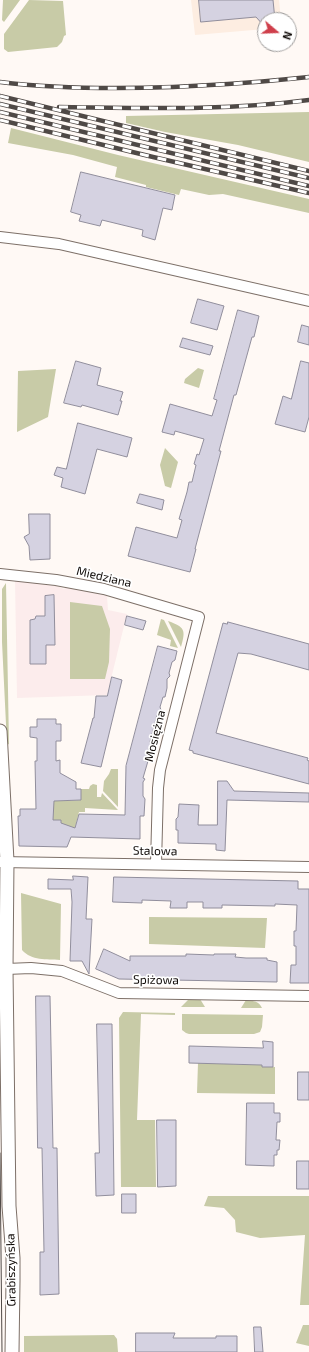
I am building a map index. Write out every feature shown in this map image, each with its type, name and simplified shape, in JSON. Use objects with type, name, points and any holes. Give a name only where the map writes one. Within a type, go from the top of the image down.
[{"type":"main road","name":"Grabiszyńska","points":[[0,731],[6,969],[9,1206],[13,1258],[12,1352]]},
{"type":"street","points":[[0,237],[59,244],[309,301]]},
{"type":"street","name":"Miedziana","points":[[0,574],[50,579],[104,589],[199,617]]},
{"type":"street","name":"Mosiężna","points":[[156,864],[158,788],[160,770],[199,617]]},
{"type":"street","name":"Stalowa","points":[[3,861],[309,867]]},
{"type":"street","name":"Spiżowa","points":[[6,969],[31,968],[62,971],[119,993],[309,996]]},
{"type":"shaded area","points":[[191,0],[279,0],[280,12],[257,12],[257,30],[195,35]]},
{"type":"shaded area","points":[[15,580],[57,586],[64,589],[67,587],[107,596],[108,610],[127,614],[107,695],[17,698]]},
{"type":"green space","points":[[3,0],[20,0],[4,22],[2,20]]},
{"type":"green space","points":[[29,0],[63,1],[66,35],[57,47],[8,52],[4,49],[4,34]]},
{"type":"green space","points":[[309,112],[309,162],[238,145],[165,132],[126,123],[126,116]]},
{"type":"green space","points":[[11,128],[118,155],[309,199],[309,213],[223,194],[209,195],[181,189],[179,195],[146,187],[146,185],[115,177],[117,167],[73,155],[8,143]]},
{"type":"green space","points":[[198,368],[204,370],[199,388],[184,383],[185,379]]},
{"type":"green space","points":[[56,369],[48,417],[17,432],[18,371]]},
{"type":"green space","points":[[165,448],[178,462],[171,488],[165,486],[160,465]]},
{"type":"green space","points":[[6,583],[9,744],[7,745],[2,642],[2,589]]},
{"type":"green space","points":[[70,602],[102,606],[110,629],[109,662],[105,679],[70,679]]},
{"type":"green space","points":[[161,619],[164,620],[178,648],[170,646],[171,640],[157,635]]},
{"type":"green space","points":[[168,621],[178,625],[183,630],[184,633],[181,647]]},
{"type":"green space","points":[[111,769],[118,769],[118,807],[103,791],[104,781]]},
{"type":"green space","points":[[93,784],[97,785],[97,797],[101,797],[102,793],[118,810],[85,808],[85,812],[79,812],[75,828],[61,827],[61,820],[53,820],[53,801],[81,800],[81,789],[89,789]]},
{"type":"green space","points":[[21,893],[61,904],[60,960],[35,958],[26,954],[22,950]]},
{"type":"green space","points":[[149,917],[267,918],[265,948],[149,944]]},
{"type":"green space","points":[[189,999],[200,999],[205,1007],[181,1007]]},
{"type":"green space","points":[[246,1000],[258,1003],[262,1008],[241,1008]]},
{"type":"green space","points":[[123,1012],[175,1013],[175,1015],[141,1014],[137,1120],[155,1120],[156,1187],[121,1187],[119,1018]]},
{"type":"green space","points":[[182,1014],[263,1015],[262,1027],[260,1032],[254,1034],[189,1034],[182,1030]]},
{"type":"green space","points":[[198,1063],[262,1065],[262,1067],[275,1067],[275,1094],[197,1093]]},
{"type":"green space","points":[[208,1196],[309,1196],[309,1305],[300,1305],[305,1235],[260,1238],[236,1232],[235,1220],[224,1208],[204,1206]]},
{"type":"green space","points":[[303,1325],[309,1325],[309,1346],[296,1343]]},
{"type":"green space","points":[[114,1335],[117,1339],[118,1352],[24,1352],[24,1336]]},
{"type":"building","points":[[199,0],[273,0],[274,12],[257,12],[257,18],[201,22]]},
{"type":"building","points":[[81,172],[175,195],[172,210],[163,208],[155,240],[142,236],[143,230],[102,220],[100,226],[79,221],[81,215],[71,212]]},
{"type":"building","points":[[198,299],[224,306],[217,330],[191,323]]},
{"type":"building","points":[[238,310],[259,316],[236,395],[234,395],[190,572],[128,556],[136,527],[177,538],[182,520],[179,519],[189,482],[192,482],[196,465],[194,464],[197,454],[199,455],[204,439],[175,431],[174,435],[162,432],[170,404],[212,416],[217,400],[214,399]]},
{"type":"building","points":[[302,325],[309,327],[309,345],[298,342]]},
{"type":"building","points":[[183,338],[213,346],[210,355],[180,347]]},
{"type":"building","points":[[76,361],[101,368],[97,385],[123,392],[118,415],[82,405],[81,407],[64,403]]},
{"type":"building","points":[[301,361],[309,363],[309,417],[305,432],[275,424],[283,396],[291,399]]},
{"type":"building","points":[[78,423],[132,438],[127,457],[97,449],[85,494],[61,487],[63,478],[54,475],[57,467],[66,469]]},
{"type":"building","points":[[140,494],[164,500],[162,510],[137,503]]},
{"type":"building","points":[[29,514],[50,514],[50,559],[30,560],[29,546],[24,537],[29,534]]},
{"type":"building","points":[[54,595],[55,645],[46,645],[46,664],[30,664],[30,620],[35,619],[36,616],[45,616],[45,596]]},
{"type":"building","points":[[127,616],[146,621],[143,630],[125,625]]},
{"type":"building","points":[[228,622],[309,644],[309,670],[251,654],[238,653],[216,733],[308,758],[309,784],[193,753],[193,751],[189,750],[223,623],[227,624]]},
{"type":"building","points":[[158,646],[177,651],[175,660],[172,662],[169,673],[170,676],[167,679],[167,688],[165,697],[163,697],[160,707],[161,710],[157,715],[150,742],[152,745],[149,748],[145,761],[148,761],[143,778],[145,779],[143,782],[143,796],[145,799],[144,816],[140,816],[140,839],[71,837],[67,847],[19,846],[18,816],[20,816],[20,809],[36,809],[35,761],[37,761],[37,738],[30,737],[30,727],[37,727],[37,719],[56,719],[56,724],[61,724],[61,741],[56,741],[56,761],[60,760],[60,773],[76,782],[76,789],[81,789],[81,800],[54,801],[53,820],[61,820],[61,823],[75,828],[79,814],[125,815],[126,766]]},
{"type":"building","points":[[112,677],[122,680],[101,767],[81,763],[94,718],[96,696],[107,696]]},
{"type":"building","points":[[218,781],[227,781],[234,791],[309,793],[309,802],[227,800],[225,851],[216,850],[216,844],[178,843],[176,819],[178,817],[179,804],[199,805],[198,825],[217,825]]},
{"type":"building","points":[[73,876],[88,877],[86,919],[92,919],[89,974],[82,961],[70,961],[71,889],[48,889],[48,879],[73,880]]},
{"type":"building","points":[[114,877],[298,881],[298,889],[309,889],[309,983],[290,983],[291,965],[296,965],[294,931],[296,931],[297,905],[222,905],[222,908],[203,908],[203,902],[187,902],[187,908],[170,908],[171,901],[142,900],[142,903],[113,902]]},
{"type":"building","points":[[104,949],[130,961],[130,956],[186,956],[186,954],[236,954],[235,957],[267,958],[267,960],[277,962],[277,982],[119,979],[96,969]]},
{"type":"building","points":[[36,996],[50,996],[53,1148],[57,1148],[59,1294],[40,1295],[40,1252],[44,1252],[42,1148],[38,1148]]},
{"type":"building","points":[[97,1024],[112,1024],[114,1195],[96,1196],[95,1153],[99,1153]]},
{"type":"building","points":[[263,1041],[273,1042],[273,1067],[262,1067],[262,1065],[189,1063],[189,1046],[263,1048]]},
{"type":"building","points":[[298,1072],[309,1072],[309,1100],[298,1100]]},
{"type":"building","points":[[247,1103],[274,1103],[274,1113],[280,1113],[280,1122],[277,1122],[276,1140],[280,1140],[279,1150],[277,1150],[277,1155],[274,1155],[274,1166],[246,1165]]},
{"type":"building","points":[[157,1120],[176,1120],[176,1186],[158,1187]]},
{"type":"building","points":[[297,1161],[309,1161],[309,1189],[297,1189]]},
{"type":"building","points":[[122,1194],[136,1194],[136,1213],[122,1213]]},
{"type":"building","points":[[254,1327],[261,1327],[263,1352],[255,1352]]},
{"type":"building","points":[[136,1333],[175,1333],[173,1338],[216,1338],[216,1336],[237,1336],[237,1352],[136,1352]]},
{"type":"tram line","points":[[0,1153],[2,1352]]},
{"type":"railway","points":[[0,82],[86,88],[130,88],[224,84],[309,77]]},
{"type":"railway","points":[[0,96],[309,171]]},
{"type":"railway","points":[[59,107],[216,107],[278,104],[309,100]]},
{"type":"railway","points":[[0,104],[309,178]]},
{"type":"railway","points":[[0,112],[309,186]]},
{"type":"railway","points":[[0,120],[309,193]]}]
